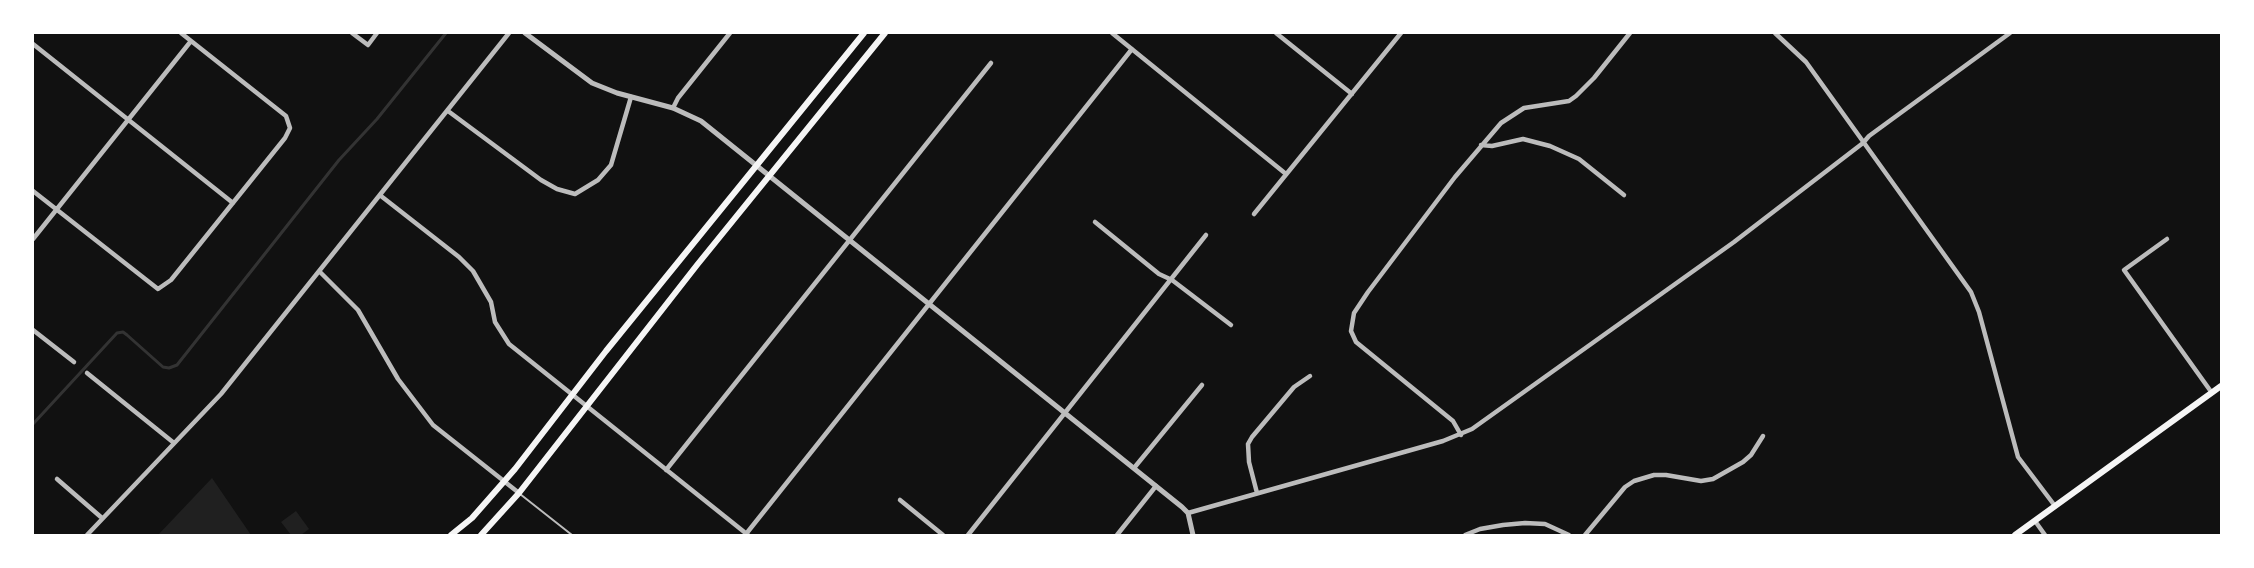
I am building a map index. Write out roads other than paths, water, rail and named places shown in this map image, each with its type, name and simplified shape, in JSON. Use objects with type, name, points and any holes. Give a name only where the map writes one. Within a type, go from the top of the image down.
[{"type":"main road","points":[[451,535],[472,518],[504,482],[864,33]]},
{"type":"main road","points":[[481,535],[519,494],[885,33]]},
{"type":"main road","points":[[2014,535],[2221,386]]},
{"type":"street","points":[[33,191],[158,289],[171,280],[285,138],[290,128],[286,116],[181,33]]},
{"type":"street","points":[[352,33],[368,45],[377,33]]},
{"type":"street","points":[[87,535],[221,394],[510,33]]},
{"type":"street","points":[[525,33],[592,83],[631,97],[673,108],[701,121],[1156,486],[1188,513],[1193,535]]},
{"type":"street","points":[[673,108],[678,98],[729,33]]},
{"type":"street","points":[[1112,33],[1286,174]]},
{"type":"street","points":[[1276,33],[1352,94]]},
{"type":"street","points":[[1254,214],[1401,33]]},
{"type":"street","points":[[1461,435],[1453,421],[1356,342],[1352,335],[1351,323],[1358,305],[1481,145],[1502,123],[1524,108],[1569,101],[1594,78],[1630,33]]},
{"type":"street","points":[[1775,33],[1806,62],[1971,292],[1979,312],[2018,457],[2055,506]]},
{"type":"street","points":[[1188,513],[1461,435],[1493,415],[1734,242],[1863,143],[1869,136],[2010,33]]},
{"type":"street","points":[[33,239],[191,41]]},
{"type":"street","points":[[33,44],[232,203]]},
{"type":"street","points":[[381,195],[459,257],[473,271],[490,302],[495,322],[509,344],[747,535],[1132,48]]},
{"type":"street","points":[[666,470],[991,63]]},
{"type":"street","points":[[448,111],[541,180],[556,189],[575,194],[598,180],[611,165],[631,97]]},
{"type":"street","points":[[1481,145],[1492,146],[1523,139],[1550,146],[1579,159],[1624,195]]},
{"type":"street","points":[[1095,222],[1159,274],[1172,280],[1231,326]]},
{"type":"street","points":[[968,535],[1206,235]]},
{"type":"street","points":[[2167,238],[2124,270],[2212,393]]},
{"type":"street","points":[[320,272],[358,310],[398,379],[433,425],[519,494]]},
{"type":"street","points":[[33,330],[74,362]]},
{"type":"street","points":[[87,373],[174,443]]},
{"type":"street","points":[[1257,494],[1249,462],[1248,444],[1294,387],[1310,376]]},
{"type":"street","points":[[1134,468],[1202,385]]},
{"type":"street","points":[[1585,535],[1625,487],[1634,481],[1665,474],[1701,482],[1713,479],[1751,455],[1762,436]]},
{"type":"street","points":[[57,479],[102,518]]},
{"type":"street","points":[[1117,535],[1156,486]]},
{"type":"street","points":[[900,500],[944,535]]},
{"type":"street","points":[[2035,521],[2044,535]]},
{"type":"street","points":[[1466,535],[1503,525],[1526,523],[1545,524],[1569,535]]},
{"type":"lane","points":[[519,494],[572,535]]},
{"type":"waterway","points":[[33,424],[117,333],[123,332],[163,367],[169,368],[177,365],[339,160],[377,119],[446,33]]}]
